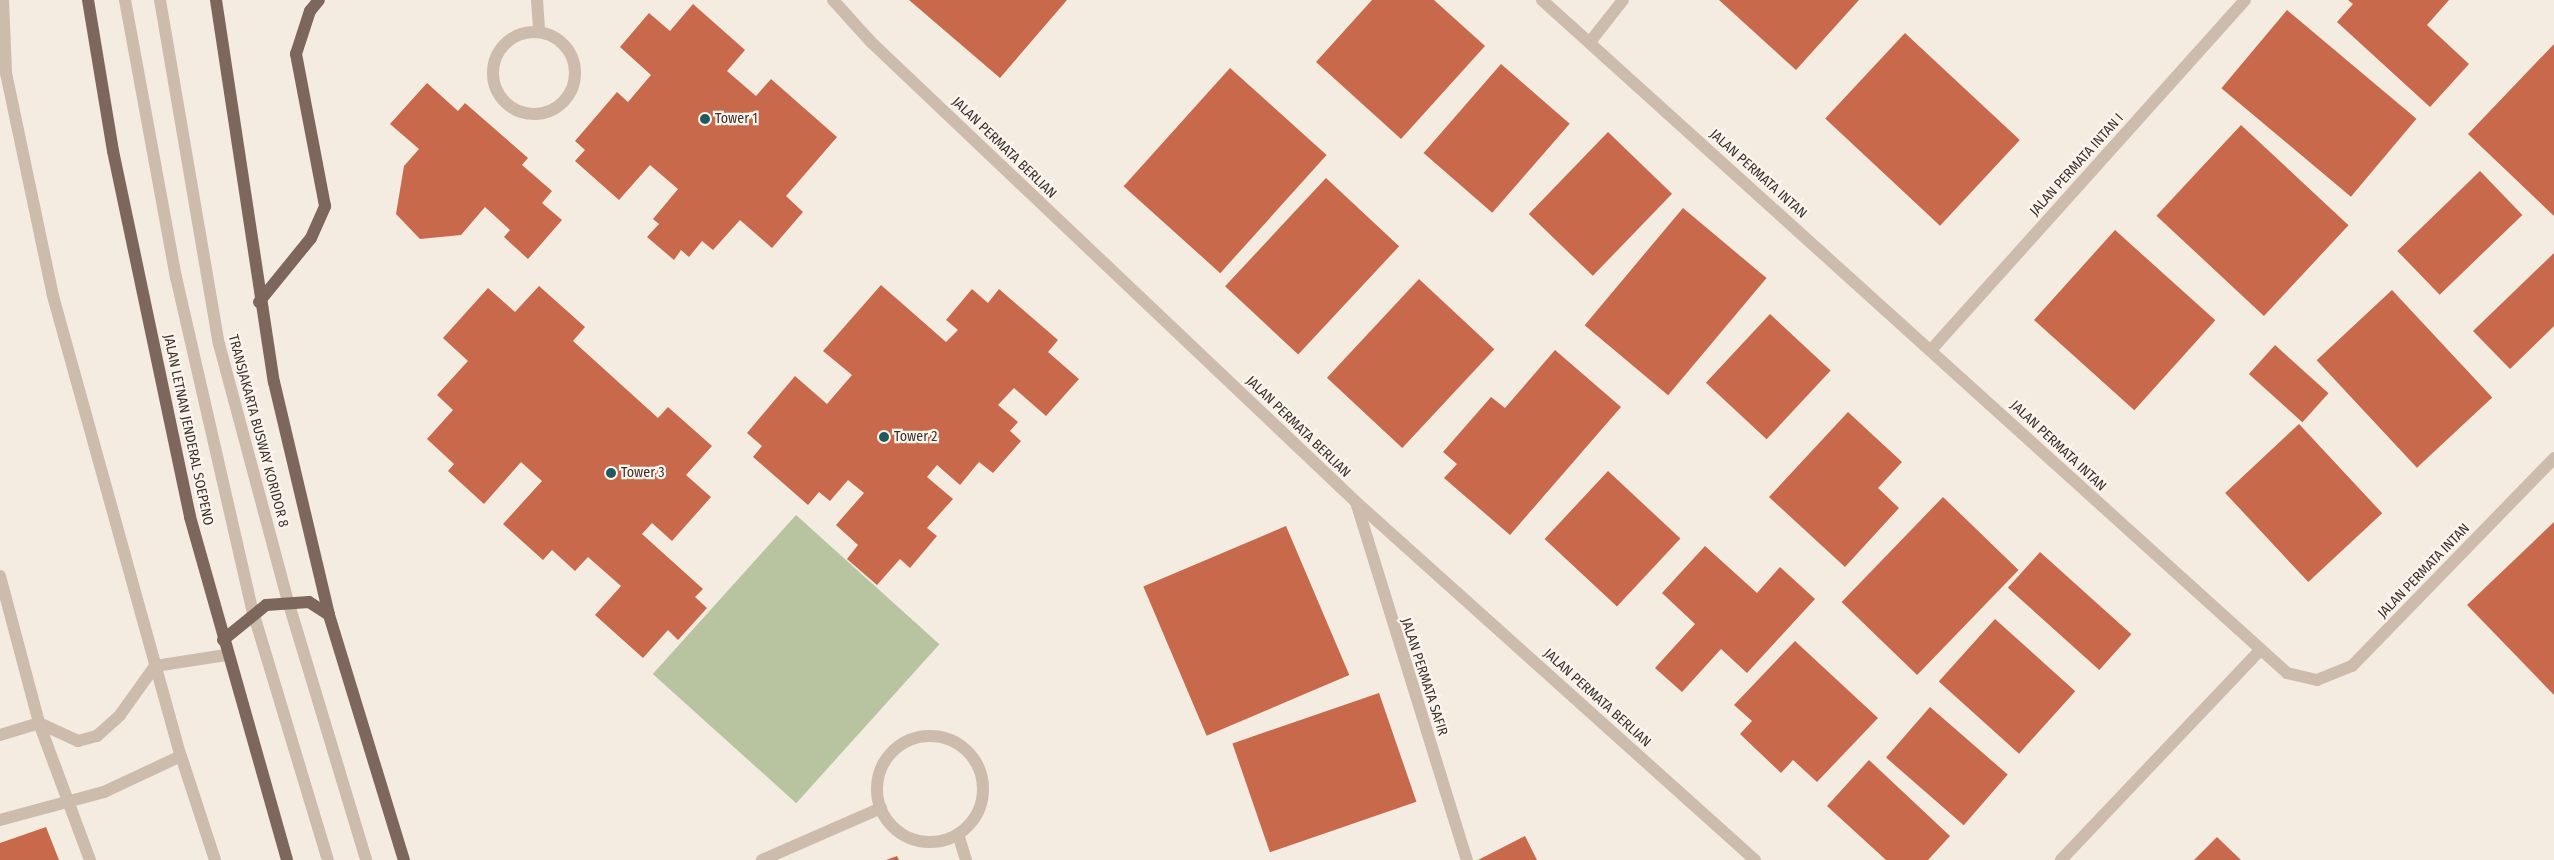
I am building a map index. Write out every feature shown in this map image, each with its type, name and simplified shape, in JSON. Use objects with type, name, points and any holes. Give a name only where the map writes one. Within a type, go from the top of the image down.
[{"type":"main road","name":"JALAN LETNAN JENDERAL SOEPENO","points":[[88,0],[113,151],[190,517],[226,655],[286,860]]},
{"type":"main road","points":[[216,0],[259,302],[329,615],[404,860]]},
{"type":"main road","points":[[259,302],[311,238],[325,206],[296,54],[310,11],[319,0]]},
{"type":"main road","points":[[223,640],[253,612],[288,601],[309,602],[329,615]]},
{"type":"street","points":[[3,0],[6,73],[53,296],[180,756],[216,860]]},
{"type":"street","points":[[125,0],[174,267],[253,612],[328,860]]},
{"type":"street","name":"TRANSJAKARTA BUSWAY KORIDOR 8","points":[[160,0],[219,344],[288,601],[366,860]]},
{"type":"street","points":[[537,0],[539,31]]},
{"type":"street","name":"JALAN PERMATA BERLIAN","points":[[834,0],[871,42],[1356,502],[1755,860]]},
{"type":"street","name":"JALAN PERMATA INTAN","points":[[1542,0],[1932,350],[2259,651],[2287,673],[2305,680],[2330,678],[2352,666],[2554,458]]},
{"type":"street","points":[[1590,42],[1623,0]]},
{"type":"street","name":"JALAN PERMATA INTAN I","points":[[1932,350],[2245,0]]},
{"type":"street","points":[[539,31],[564,44],[575,70],[573,85],[556,107],[529,114],[516,110],[497,93],[492,67],[496,55],[514,36],[539,31]]},
{"type":"street","name":"JALAN PERMATA SAFIR","points":[[1356,502],[1467,860]]},
{"type":"street","points":[[0,576],[39,723],[65,801],[90,860]]},
{"type":"street","points":[[2061,860],[2259,651]]},
{"type":"street","points":[[0,735],[39,723],[78,741],[97,736],[120,715],[155,666],[226,655]]},
{"type":"street","points":[[920,736],[956,742],[980,769],[984,788],[973,822],[958,834],[923,841],[890,824],[881,808],[877,790],[880,771],[896,749],[920,736]]},
{"type":"street","points":[[0,820],[112,788],[180,756]]},
{"type":"street","points":[[762,860],[881,808]]},
{"type":"street","points":[[958,834],[966,860]]},
{"type":"green space","points":[[796,515],[939,644],[796,803],[653,674]]},
{"type":"building","points":[[909,0],[1067,0],[1000,78]]},
{"type":"building","points":[[1372,0],[1434,0],[1485,46],[1401,139],[1316,62]]},
{"type":"building","points":[[1719,0],[1859,0],[1796,70]]},
{"type":"building","points":[[2348,0],[2449,0],[2427,25],[2469,64],[2430,107],[2337,22],[2353,4]]},
{"type":"building","name":"Tower 1","points":[[693,4],[745,50],[727,71],[756,96],[771,79],[837,137],[786,196],[803,212],[772,248],[740,220],[713,250],[702,241],[689,257],[681,250],[674,260],[647,237],[659,224],[653,219],[678,189],[650,165],[619,200],[575,161],[585,150],[575,141],[617,92],[628,102],[651,75],[620,47],[649,13],[670,31]]},
{"type":"building","points":[[2287,10],[2416,119],[2351,197],[2221,88]]},
{"type":"building","points":[[1905,33],[2020,140],[1940,226],[1825,119]]},
{"type":"building","points":[[2554,44],[2554,216],[2468,134]]},
{"type":"building","points":[[1501,64],[1570,124],[1492,213],[1424,153]]},
{"type":"building","points":[[1230,68],[1327,155],[1220,273],[1124,186]]},
{"type":"building","points":[[427,83],[458,111],[465,103],[528,158],[522,165],[552,191],[542,203],[562,220],[528,259],[504,237],[510,230],[485,207],[461,235],[420,239],[396,214],[404,166],[419,149],[390,124]]},
{"type":"building","points":[[2241,125],[2349,225],[2264,316],[2156,216]]},
{"type":"building","points":[[1608,132],[1672,194],[1593,276],[1529,214]]},
{"type":"building","points":[[2480,171],[2522,215],[2440,295],[2397,251]]},
{"type":"building","points":[[1326,178],[1399,246],[1298,354],[1225,286]]},
{"type":"building","points":[[1683,208],[1766,278],[1668,395],[1585,325]]},
{"type":"building","points":[[2115,230],[2215,320],[2134,410],[2034,320]]},
{"type":"building","points":[[2554,253],[2554,326],[2510,369],[2473,331]]},
{"type":"building","points":[[1419,279],[1494,349],[1402,448],[1327,378]]},
{"type":"building","name":"Tower 2","points":[[881,285],[946,342],[958,330],[946,320],[972,289],[988,303],[999,289],[1058,340],[1048,352],[1079,379],[1046,416],[1014,388],[998,405],[1018,422],[1010,431],[1021,441],[993,473],[979,462],[960,485],[937,465],[927,477],[953,499],[927,528],[937,536],[910,568],[900,559],[877,585],[847,559],[858,545],[836,525],[864,493],[848,480],[830,501],[819,492],[808,505],[753,457],[762,446],[747,433],[795,376],[827,404],[852,375],[823,351]]},
{"type":"building","name":"Tower 3","points":[[539,286],[585,327],[573,341],[658,418],[668,407],[712,446],[686,475],[711,497],[672,541],[652,523],[642,534],[703,589],[695,597],[707,608],[678,640],[668,630],[643,658],[595,615],[621,586],[588,557],[575,571],[552,550],[543,560],[503,524],[542,481],[521,462],[484,504],[448,471],[454,464],[427,439],[453,410],[437,395],[468,361],[443,338],[488,288],[515,312]]},
{"type":"building","points":[[2392,290],[2492,398],[2417,468],[2317,360]]},
{"type":"building","points":[[1770,314],[1831,371],[1767,439],[1706,383]]},
{"type":"building","points":[[2275,345],[2329,393],[2302,422],[2249,374]]},
{"type":"building","points":[[1555,350],[1621,407],[1510,535],[1444,478],[1457,464],[1443,452],[1491,397],[1505,408]]},
{"type":"building","points":[[1848,412],[1902,462],[1878,488],[1899,508],[1845,567],[1769,497]]},
{"type":"building","points":[[2299,424],[2382,513],[2308,582],[2225,493]]},
{"type":"building","points":[[1608,471],[1680,539],[1617,607],[1545,539]]},
{"type":"building","points":[[1943,497],[2019,570],[1917,675],[1842,602]]},
{"type":"building","points":[[2554,522],[2554,695],[2467,605]]},
{"type":"building","points":[[1286,526],[1349,675],[1207,736],[1143,587]]},
{"type":"building","points":[[1705,546],[1757,593],[1780,567],[1815,599],[1747,673],[1721,649],[1682,692],[1655,668],[1695,624],[1662,593]]},
{"type":"building","points":[[2040,552],[2131,634],[2099,670],[2008,588]]},
{"type":"building","points":[[1995,619],[2075,691],[2019,754],[1939,681]]},
{"type":"building","points":[[1795,641],[1878,718],[1817,782],[1793,760],[1781,773],[1740,734],[1752,721],[1734,705]]},
{"type":"building","points":[[1379,693],[1416,802],[1270,852],[1232,743]]},
{"type":"building","points":[[1930,707],[2008,775],[1964,825],[1886,758]]},
{"type":"building","points":[[1869,760],[1950,836],[1928,860],[1886,860],[1827,806]]},
{"type":"building","points":[[46,827],[59,860],[0,860],[0,843]]},
{"type":"building","points":[[1525,836],[1537,860],[1478,860]]},
{"type":"building","points":[[2217,837],[2241,860],[2194,860]]},
{"type":"building","points":[[897,856],[899,860],[886,860]]},
{"type":"place","name":"Tower 1","points":[[705,119]]},
{"type":"place","name":"Tower 2","points":[[884,437]]},
{"type":"place","name":"Tower 3","points":[[611,473]]}]
